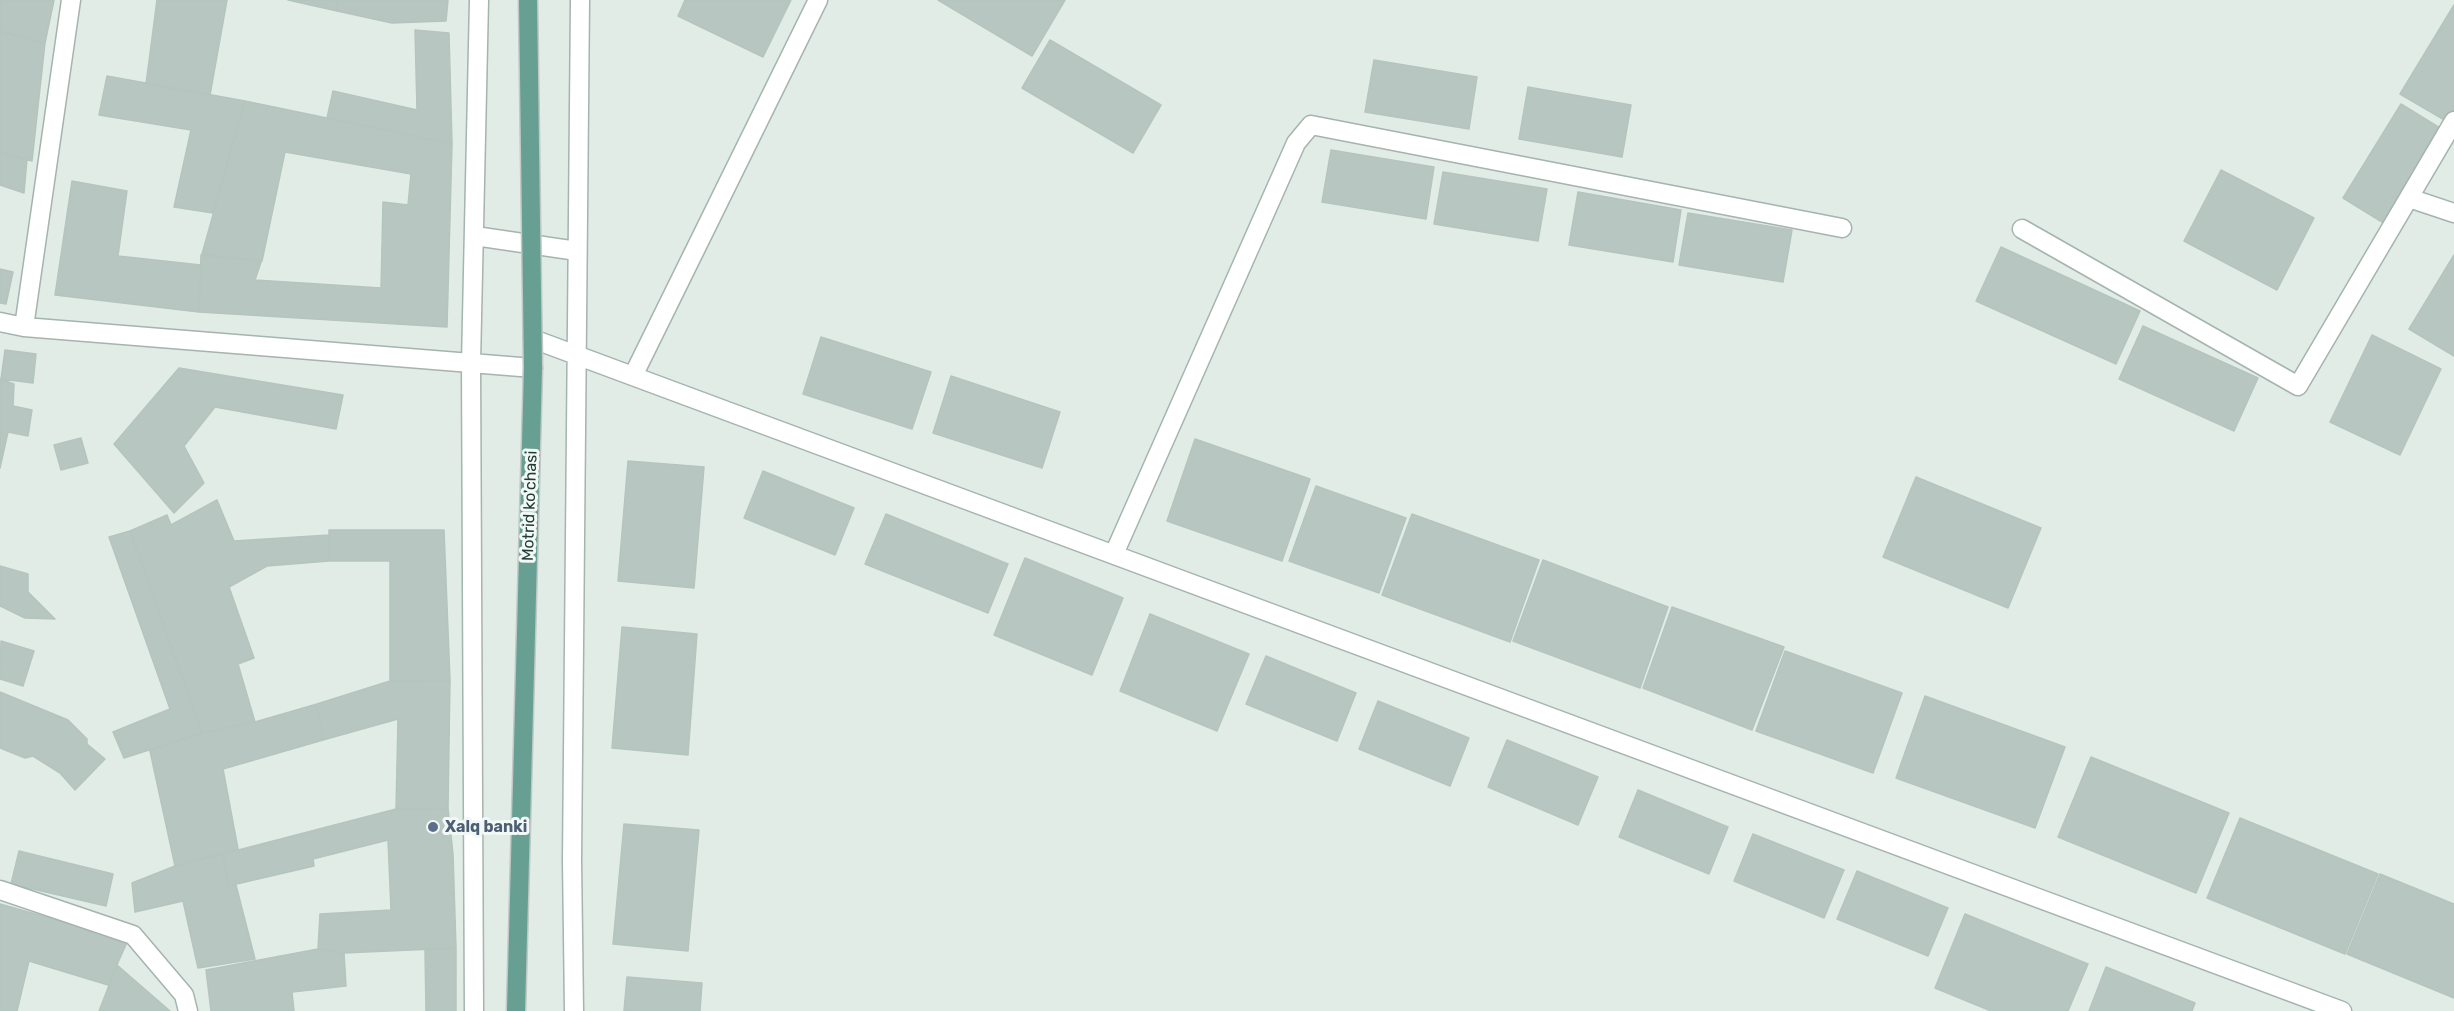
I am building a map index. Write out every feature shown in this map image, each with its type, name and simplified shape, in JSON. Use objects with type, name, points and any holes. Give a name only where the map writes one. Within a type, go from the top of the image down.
[{"type":"main road","name":"Motrid ko'chasi","points":[[516,1011],[533,368],[528,0]]},
{"type":"street","points":[[24,327],[71,0]]},
{"type":"street","points":[[474,1011],[471,363],[479,0]]},
{"type":"street","points":[[574,1011],[572,860],[580,0]]},
{"type":"street","points":[[633,376],[818,0]]},
{"type":"street","points":[[2022,229],[2298,386],[2454,121]]},
{"type":"street","points":[[1114,554],[1296,143],[1311,125],[1842,228]]},
{"type":"street","points":[[2409,198],[2454,213]]},
{"type":"street","points":[[475,236],[578,251]]},
{"type":"street","points":[[0,322],[24,327],[533,368]]},
{"type":"street","points":[[533,339],[2342,1011]]},
{"type":"street","points":[[0,890],[133,935],[184,995],[188,1011]]},
{"type":"building","points":[[0,0],[54,0],[45,43],[0,31]]},
{"type":"building","points":[[157,0],[227,0],[210,95],[146,84]]},
{"type":"building","points":[[288,0],[337,0],[337,11]]},
{"type":"building","points":[[337,0],[448,0],[446,21],[392,23],[337,11]]},
{"type":"building","points":[[685,0],[791,0],[763,57],[678,16]]},
{"type":"building","points":[[938,0],[1065,0],[1032,56]]},
{"type":"building","points":[[2454,5],[2454,123],[2453,125],[2400,94]]},
{"type":"building","points":[[415,30],[449,33],[452,144],[327,118],[333,91],[417,110]]},
{"type":"building","points":[[0,31],[45,43],[32,161],[0,152]]},
{"type":"building","points":[[1050,40],[1161,105],[1133,153],[1022,88]]},
{"type":"building","points":[[1374,60],[1477,77],[1469,129],[1365,112]]},
{"type":"building","points":[[107,76],[245,101],[213,213],[174,207],[191,130],[99,115]]},
{"type":"building","points":[[1528,87],[1631,105],[1622,157],[1519,139]]},
{"type":"building","points":[[245,101],[452,144],[447,327],[199,312],[201,255],[261,262],[255,280],[381,288],[383,202],[408,205],[411,174],[285,152],[262,261],[202,254]]},
{"type":"building","points":[[2401,104],[2453,136],[2395,230],[2343,198]]},
{"type":"building","points":[[1331,150],[1434,167],[1426,219],[1322,202]]},
{"type":"building","points":[[0,152],[27,159],[24,193],[0,185]]},
{"type":"building","points":[[2221,170],[2314,218],[2277,290],[2184,241]]},
{"type":"building","points":[[1443,172],[1547,189],[1538,241],[1434,224]]},
{"type":"building","points":[[72,181],[127,191],[118,256],[201,265],[199,312],[55,295]]},
{"type":"building","points":[[1578,192],[1681,210],[1673,262],[1569,245]]},
{"type":"building","points":[[1688,213],[1792,230],[1783,282],[1679,265]]},
{"type":"building","points":[[2001,247],[2140,311],[2116,364],[1976,301]]},
{"type":"building","points":[[2454,255],[2454,356],[2409,329]]},
{"type":"building","points":[[0,269],[13,272],[6,304],[0,303]]},
{"type":"building","points":[[2143,326],[2258,378],[2234,431],[2119,379]]},
{"type":"building","points":[[2372,335],[2441,369],[2400,455],[2330,422]]},
{"type":"building","points":[[821,337],[931,372],[912,429],[803,394]]},
{"type":"building","points":[[5,350],[36,354],[33,383],[1,379]]},
{"type":"building","points":[[179,368],[343,395],[336,429],[215,407],[184,446],[204,483],[174,513],[114,444]]},
{"type":"building","points":[[951,376],[1060,412],[1042,468],[933,433]]},
{"type":"building","points":[[0,379],[14,384],[13,406],[32,410],[28,436],[8,432],[0,468]]},
{"type":"building","points":[[81,438],[88,463],[61,470],[54,445]]},
{"type":"building","points":[[1195,439],[1310,479],[1282,561],[1167,521]]},
{"type":"building","points":[[628,461],[704,467],[694,588],[618,581]]},
{"type":"building","points":[[763,471],[854,508],[835,555],[744,518]]},
{"type":"building","points":[[1916,477],[2041,528],[2008,608],[1883,557]]},
{"type":"building","points":[[1316,486],[1406,518],[1379,593],[1289,561]]},
{"type":"building","points":[[217,500],[234,541],[329,535],[329,561],[267,566],[229,587],[254,658],[238,664],[255,722],[202,733],[130,531],[167,515],[171,525]]},
{"type":"building","points":[[886,514],[1008,564],[988,613],[865,564]]},
{"type":"building","points":[[1412,514],[1539,560],[1510,642],[1382,595]]},
{"type":"building","points":[[329,530],[444,530],[450,680],[390,681],[390,561],[329,561]]},
{"type":"building","points":[[130,531],[202,733],[124,758],[113,732],[170,709],[109,537]]},
{"type":"building","points":[[1025,558],[1123,598],[1092,675],[994,635]]},
{"type":"building","points":[[1543,560],[1668,607],[1640,688],[1513,641]]},
{"type":"building","points":[[0,566],[28,574],[28,592],[55,619],[25,618],[0,606]]},
{"type":"building","points":[[1672,607],[1784,647],[1752,730],[1643,688]]},
{"type":"building","points":[[1150,614],[1249,654],[1217,731],[1120,691]]},
{"type":"building","points":[[622,627],[697,634],[688,755],[612,748]]},
{"type":"building","points":[[1,641],[34,651],[23,686],[0,679]]},
{"type":"building","points":[[1785,651],[1902,693],[1873,773],[1756,731]]},
{"type":"building","points":[[1266,656],[1356,693],[1337,741],[1246,704]]},
{"type":"building","points":[[450,680],[448,808],[396,809],[398,719],[323,740],[317,704],[390,681]]},
{"type":"building","points":[[0,692],[68,720],[87,739],[87,744],[105,759],[75,790],[60,773],[33,756],[25,758],[0,748]]},
{"type":"building","points":[[1925,696],[2065,747],[2035,828],[1896,778]]},
{"type":"building","points":[[1378,701],[1469,738],[1450,786],[1359,749]]},
{"type":"building","points":[[317,704],[323,740],[223,769],[238,849],[175,866],[150,751],[202,733],[255,722]]},
{"type":"building","points":[[1507,740],[1598,777],[1578,825],[1488,787]]},
{"type":"building","points":[[2091,757],[2229,813],[2196,893],[2058,837]]},
{"type":"building","points":[[1638,790],[1728,827],[1709,874],[1619,837]]},
{"type":"building","points":[[448,808],[453,854],[456,948],[344,953],[318,949],[320,914],[391,910],[388,840],[313,859],[314,866],[228,886],[223,854],[396,809]]},
{"type":"building","points":[[2240,818],[2378,874],[2345,954],[2207,898]]},
{"type":"building","points":[[624,824],[699,830],[688,951],[613,944]]},
{"type":"building","points":[[1753,834],[1844,870],[1824,918],[1734,881]]},
{"type":"building","points":[[19,851],[113,874],[106,906],[11,884]]},
{"type":"building","points":[[223,854],[228,886],[236,885],[255,959],[198,968],[183,901],[135,912],[132,883],[175,866]]},
{"type":"building","points":[[1857,871],[1948,908],[1928,956],[1837,919]]},
{"type":"building","points":[[2380,874],[2454,904],[2454,998],[2347,954]]},
{"type":"building","points":[[0,904],[128,940],[108,985],[29,961],[17,1011],[0,1011]]},
{"type":"building","points":[[1965,914],[2088,964],[2068,1011],[1991,1011],[1935,988]]},
{"type":"building","points":[[456,948],[456,1011],[426,1011],[425,950]]},
{"type":"building","points":[[318,949],[344,953],[346,986],[292,992],[294,1011],[211,1011],[206,970]]},
{"type":"building","points":[[117,965],[170,1011],[99,1011]]},
{"type":"building","points":[[2106,967],[2195,1003],[2192,1011],[2089,1011]]},
{"type":"building","points":[[627,977],[702,983],[700,1011],[624,1011]]},
{"type":"place","name":"Xalq banki","points":[[433,827]]}]
